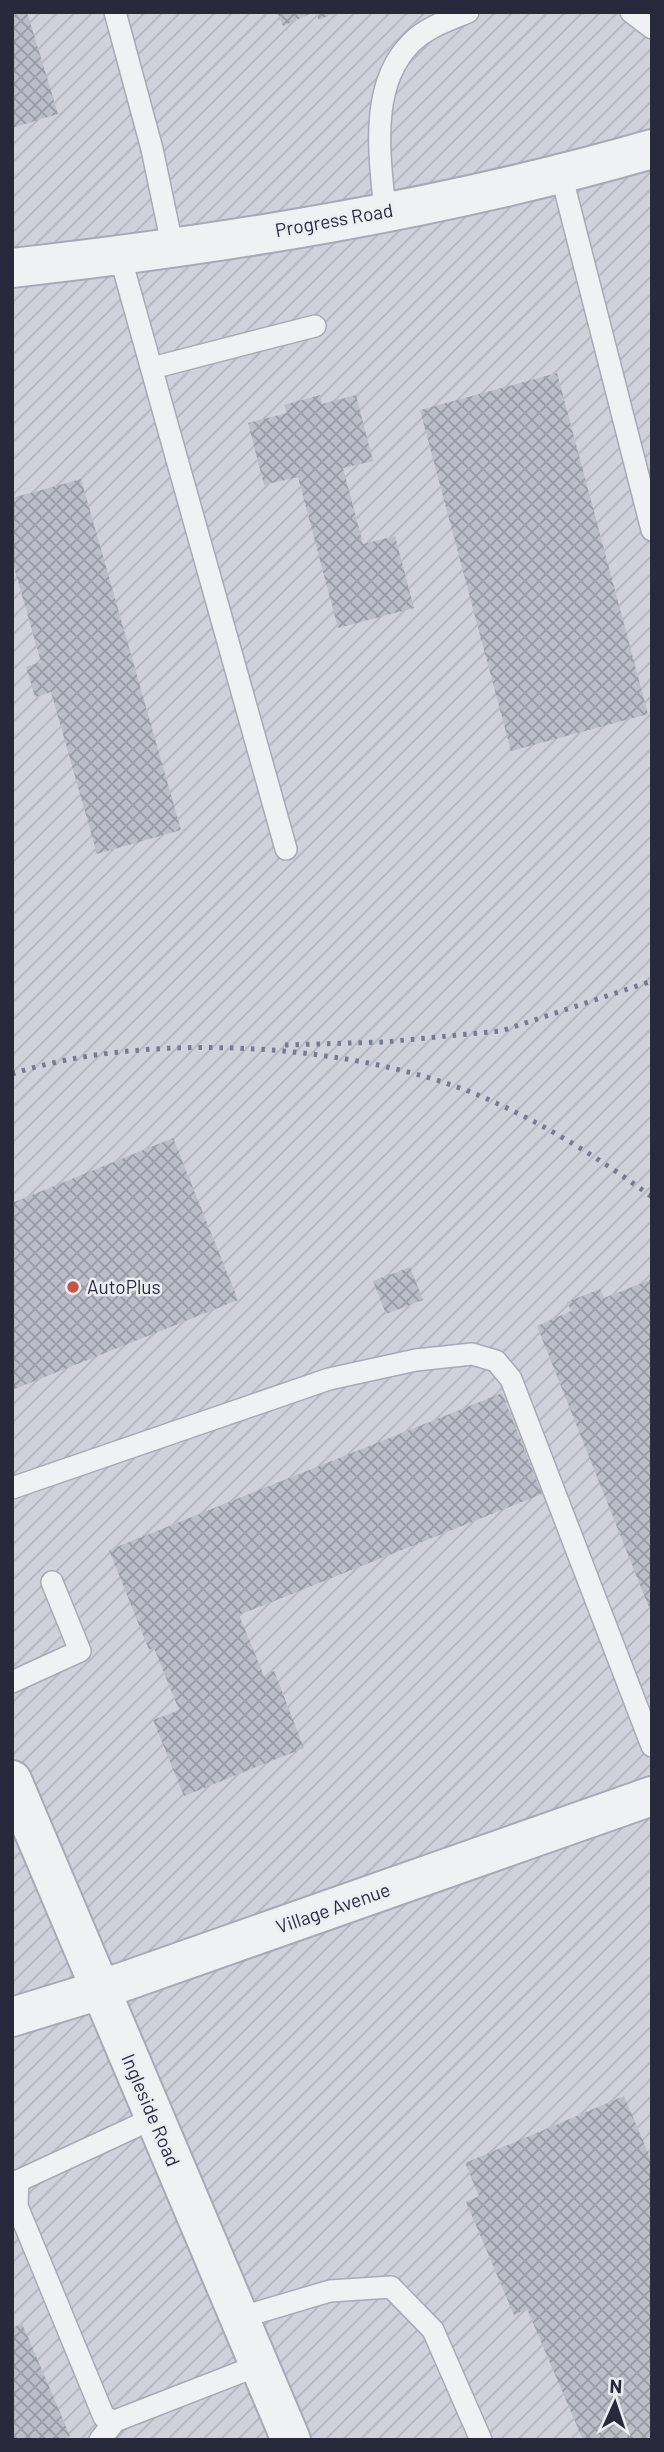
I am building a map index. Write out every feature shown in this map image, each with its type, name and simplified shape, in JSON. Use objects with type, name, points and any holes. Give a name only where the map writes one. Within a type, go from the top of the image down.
[{"type":"street","name":"Progress Road","points":[[12,268],[173,249],[385,212],[561,174],[652,149]]},
{"type":"street","name":"Village Avenue","points":[[12,2017],[100,1990],[652,1796]]},
{"type":"street","name":"Ingleside Road","points":[[17,1804],[100,1990],[291,2440]]},
{"type":"lane","points":[[115,12],[152,149],[173,249]]},
{"type":"lane","points":[[385,212],[379,146],[382,106],[388,80],[397,61],[412,42],[436,25],[468,12]]},
{"type":"lane","points":[[631,12],[652,28]]},
{"type":"lane","points":[[561,174],[652,530]]},
{"type":"lane","points":[[120,256],[286,849]]},
{"type":"lane","points":[[152,368],[315,326]]},
{"type":"lane","points":[[12,1488],[329,1379],[416,1360],[472,1354],[496,1361],[511,1379],[652,1746]]},
{"type":"lane","points":[[12,1682],[80,1651],[52,1582]]},
{"type":"lane","points":[[114,2421],[104,2417],[17,2206],[18,2181],[154,2118]]},
{"type":"lane","points":[[239,2318],[330,2291],[391,2287],[433,2330],[481,2440]]},
{"type":"lane","points":[[100,2440],[114,2421],[179,2399],[260,2365]]},
{"type":"shaded area","points":[[12,12],[652,12],[652,2440],[12,2440]]},
{"type":"building","points":[[12,12],[27,12],[58,114],[12,128]]},
{"type":"building","points":[[277,12],[314,12],[283,26]]},
{"type":"building","points":[[315,12],[336,12],[319,20]]},
{"type":"building","points":[[557,373],[648,714],[511,751],[420,410]]},
{"type":"building","points":[[320,395],[322,404],[356,395],[373,461],[343,468],[363,544],[395,536],[414,608],[338,628],[298,477],[264,485],[248,423],[287,413],[284,405]]},
{"type":"building","points":[[81,479],[181,830],[97,854],[51,692],[35,697],[26,667],[41,662],[12,560],[12,498]]},
{"type":"building","points":[[173,1138],[238,1300],[12,1390],[12,1203]]},
{"type":"building","points":[[410,1267],[423,1300],[386,1314],[373,1281]]},
{"type":"building","points":[[652,1279],[652,1615],[537,1326],[571,1311],[567,1302],[600,1289],[604,1298]]},
{"type":"building","points":[[502,1393],[542,1494],[239,1615],[264,1676],[274,1671],[304,1748],[184,1796],[153,1720],[179,1710],[154,1648],[149,1650],[109,1550]]},
{"type":"building","points":[[624,2096],[652,2162],[652,2440],[583,2440],[527,2309],[514,2315],[466,2202],[479,2196],[465,2163]]},
{"type":"building","points":[[12,2320],[15,2327],[22,2323],[70,2436],[62,2440],[12,2440]]},
{"type":"railway","points":[[285,1045],[384,1042],[501,1031],[652,981]]},
{"type":"railway","points":[[12,1074],[65,1060],[122,1052],[184,1048],[246,1048],[370,1063],[427,1077],[501,1105],[568,1141],[652,1197]]},
{"type":"place","name":"AutoPlus","points":[[73,1287]]}]
